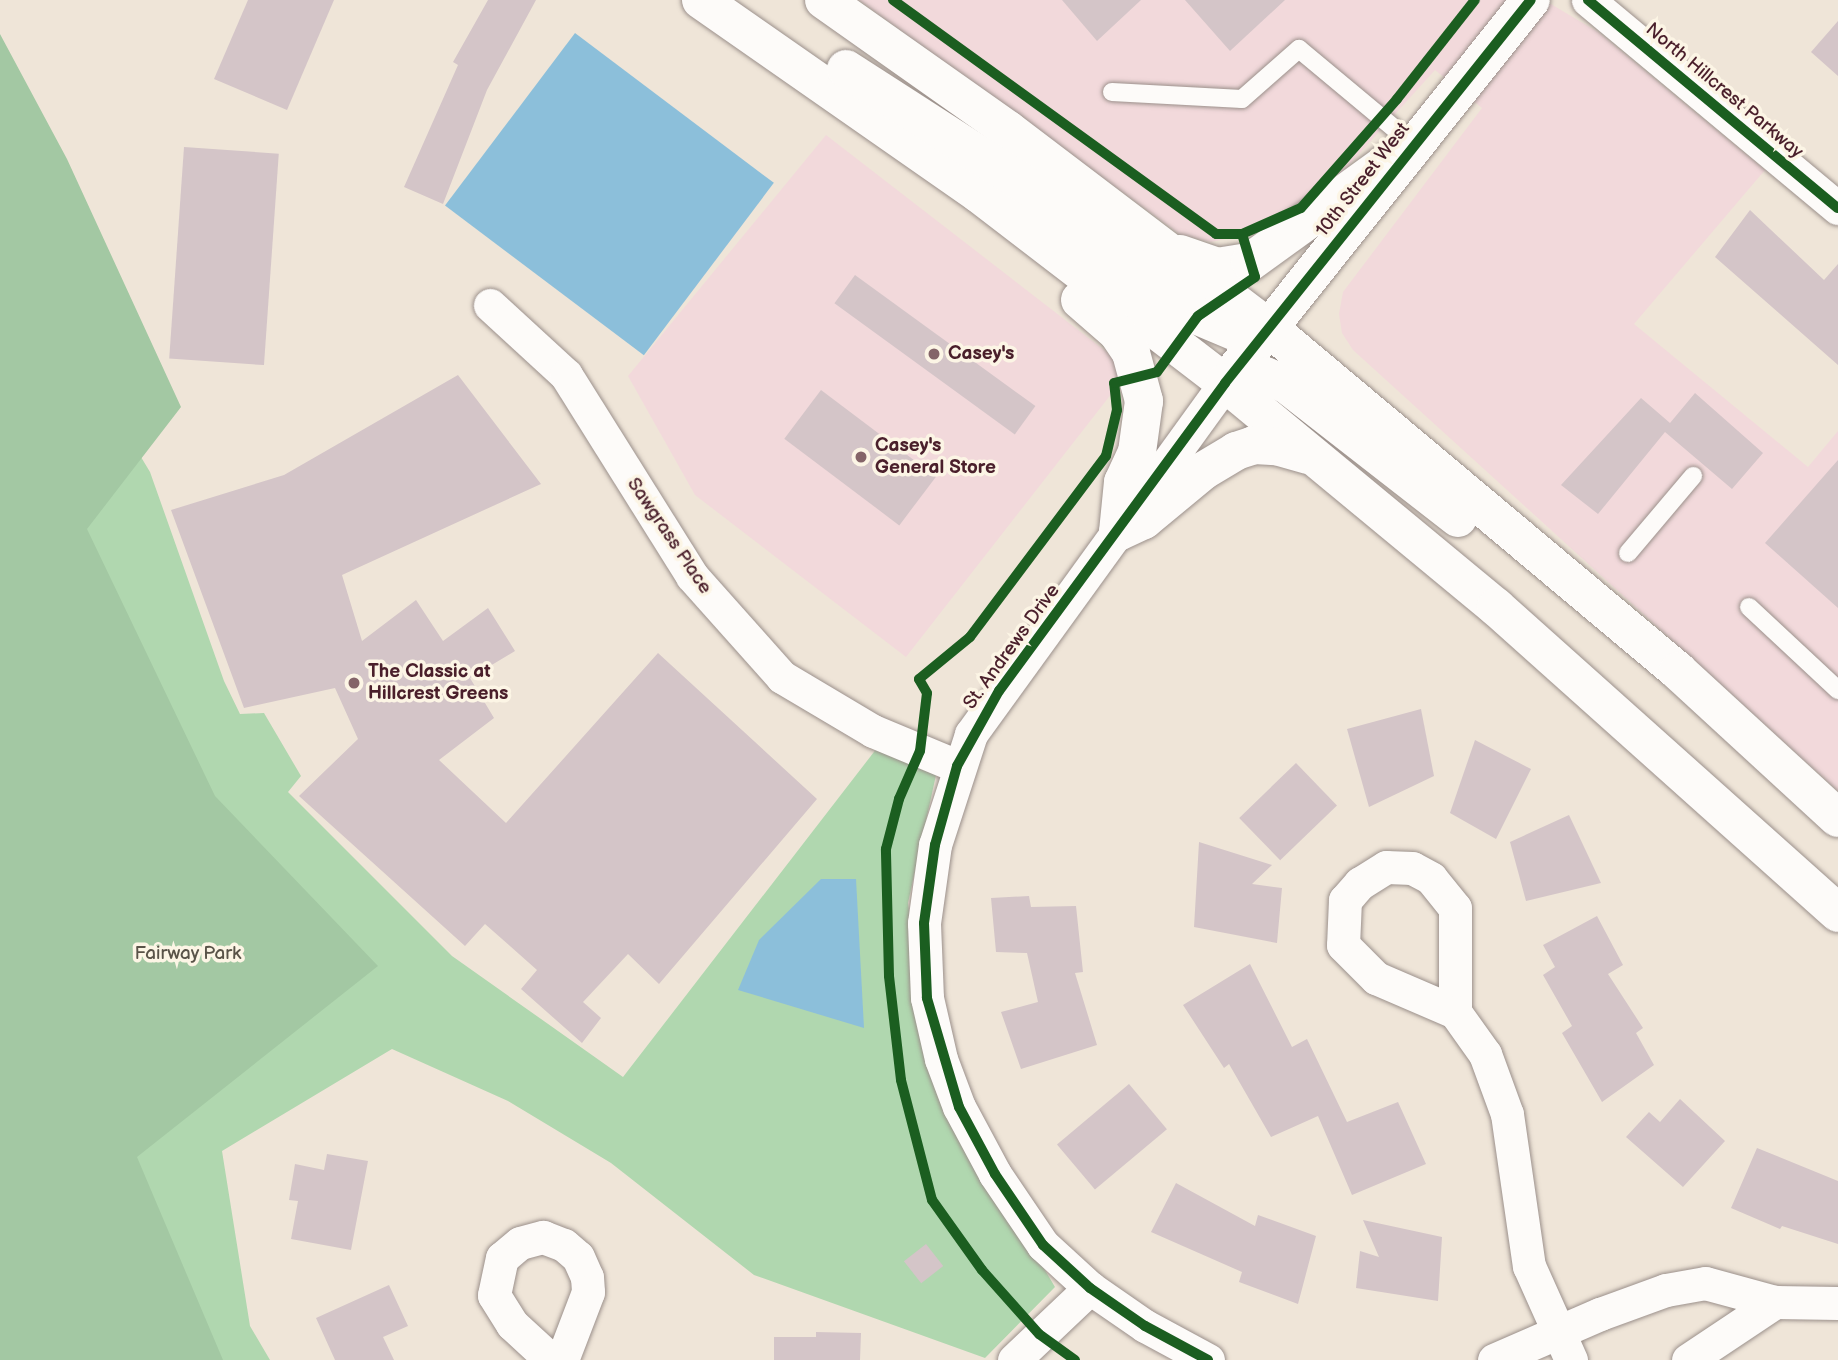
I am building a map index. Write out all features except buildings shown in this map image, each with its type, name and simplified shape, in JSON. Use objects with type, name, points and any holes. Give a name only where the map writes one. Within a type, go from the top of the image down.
[{"type":"main road","points":[[687,0],[730,40],[1116,332],[1131,353],[1144,401],[1138,452],[1123,482],[1118,532]]},
{"type":"main road","points":[[701,0],[979,194],[1225,383],[1647,738],[1838,913]]},
{"type":"main road","points":[[743,0],[1031,188],[1198,316],[1248,337],[1269,328]]},
{"type":"main road","points":[[824,0],[1269,328],[1678,671],[1838,818]]},
{"type":"main road","name":"10th Street West","points":[[1225,383],[1413,144],[1531,0]]},
{"type":"main road","points":[[1165,249],[1216,267],[1250,262],[1413,144]]},
{"type":"main road","points":[[1225,383],[1265,376],[1286,384],[1498,548],[1678,671]]},
{"type":"main road","points":[[1118,532],[1144,520],[1203,471],[1236,451],[1254,445],[1276,446],[1317,458]]},
{"type":"street","name":"North Hillcrest Parkway","points":[[1588,0],[1838,208]]},
{"type":"street","name":"Sawgrass Place","points":[[490,305],[566,375],[692,576],[782,677],[873,731],[957,766]]},
{"type":"street","name":"St. Andrews Drive","points":[[1208,1360],[1145,1326],[1090,1288],[1043,1245],[995,1174],[959,1107],[941,1059],[927,999],[924,923],[935,845],[957,766],[999,691],[1225,383]]},
{"type":"street","points":[[1455,1012],[1376,978],[1343,944],[1345,900],[1360,883],[1386,867],[1412,868],[1446,891],[1455,908],[1455,1012],[1497,1079],[1514,1149],[1530,1266],[1564,1346]]},
{"type":"street","points":[[551,1360],[512,1324],[494,1295],[502,1258],[520,1243],[543,1237],[564,1245],[578,1257],[587,1277],[588,1292],[562,1360]]},
{"type":"street","points":[[1494,1360],[1564,1346],[1666,1290],[1705,1283],[1775,1302],[1838,1303]]},
{"type":"street","points":[[1014,1360],[1090,1288]]},
{"type":"street","points":[[1688,1360],[1775,1302]]},
{"type":"lane","points":[[1112,92],[1242,99],[1299,49],[1413,144]]},
{"type":"lane","points":[[1628,553],[1693,476]]},
{"type":"lane","points":[[1749,607],[1838,690]]},
{"type":"shaded area","points":[[859,0],[1544,0],[1598,32],[1765,170],[1634,324],[1808,467],[1838,431],[1838,791],[1353,350],[1342,333],[1339,314],[1343,292],[1482,108],[1435,70],[1331,185],[1277,228],[1211,242],[1181,235]]},
{"type":"shaded area","points":[[826,135],[1130,370],[906,657],[695,495],[628,376]]},
{"type":"green space","points":[[0,34],[67,159],[181,407],[87,529],[215,796],[378,966],[137,1157],[223,1360],[0,1360]]},
{"type":"green space","name":"Fairway Park","points":[[28,269],[150,472],[224,681],[240,714],[264,713],[301,776],[288,792],[452,956],[623,1077],[877,748],[936,775],[908,903],[934,1084],[1055,1287],[985,1358],[754,1275],[611,1163],[508,1101],[392,1049],[222,1151],[250,1326],[270,1360],[0,1360]]},
{"type":"water","points":[[575,33],[774,183],[644,355],[445,206]]},
{"type":"water","points":[[821,879],[856,879],[864,1028],[738,990],[759,940]]},
{"type":"cycle path","points":[[893,0],[1216,234],[1242,234],[1301,208],[1397,99],[1475,0]]},
{"type":"cycle path","points":[[1208,1360],[1145,1326],[1090,1288],[1043,1245],[995,1174],[959,1107],[927,998],[924,923],[935,845],[957,766],[999,691],[1225,383],[1531,0]]},
{"type":"cycle path","points":[[1588,0],[1838,208]]},
{"type":"cycle path","points":[[1075,1360],[1039,1334],[982,1270],[932,1200],[901,1080],[889,976],[886,849],[899,799],[920,751],[927,693],[919,679],[970,637],[1106,456],[1117,410],[1114,383],[1157,372],[1198,316],[1255,277],[1242,234]]},
{"type":"place","name":"Casey's","points":[[934,354]]},
{"type":"place","name":"Casey's General Store","points":[[861,457]]},
{"type":"place","name":"The Classic at Hillcrest Greens","points":[[354,683]]}]
